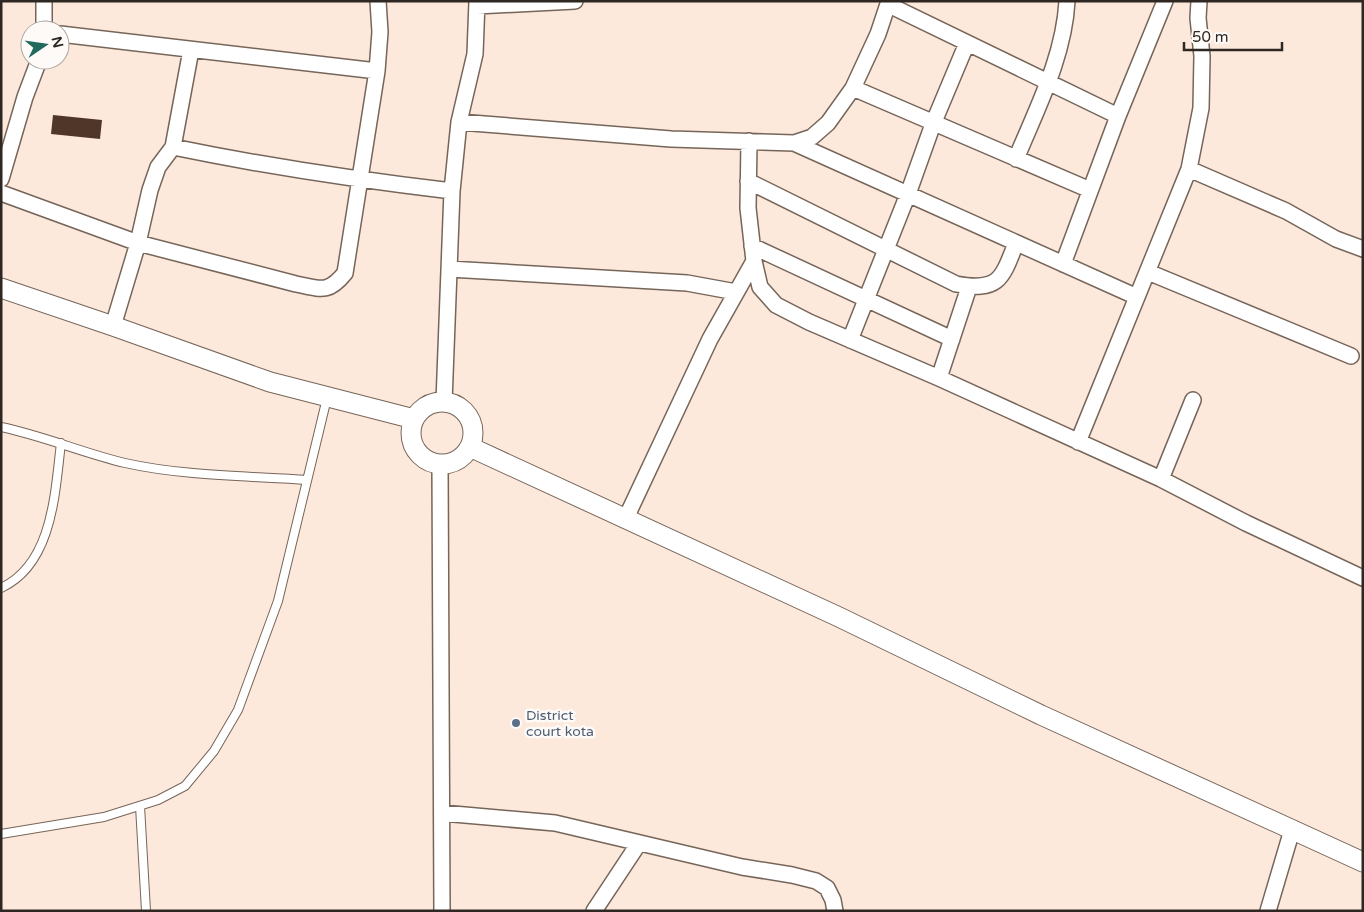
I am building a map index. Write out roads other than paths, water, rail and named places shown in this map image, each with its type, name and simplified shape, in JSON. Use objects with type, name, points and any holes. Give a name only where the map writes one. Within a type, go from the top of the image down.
[{"type":"street","points":[[44,1],[44,20]]},
{"type":"street","points":[[1,193],[138,243],[296,284],[322,289],[336,284],[345,273],[361,180],[377,71],[380,32],[378,1]]},
{"type":"street","points":[[444,402],[452,191],[459,122],[475,54],[477,4],[575,1]]},
{"type":"street","points":[[1016,159],[1048,82],[1061,44],[1067,1]]},
{"type":"street","points":[[1063,264],[1118,116],[1165,1]]},
{"type":"street","points":[[1078,442],[1189,169],[1201,108],[1202,56],[1198,18],[1199,1]]},
{"type":"street","points":[[459,122],[671,139],[794,143],[812,138],[828,123],[853,88],[889,3],[1118,116]]},
{"type":"street","points":[[70,35],[377,71]]},
{"type":"street","points":[[850,340],[908,194],[933,124],[967,43]]},
{"type":"street","points":[[113,326],[138,243],[150,190],[158,167],[173,147],[191,50]]},
{"type":"street","points":[[1,179],[24,97],[35,70]]},
{"type":"street","points":[[853,88],[1090,190]]},
{"type":"street","points":[[749,141],[748,208],[753,254],[760,287],[776,305],[809,322],[939,378],[1161,479],[1246,523],[1363,578]]},
{"type":"street","points":[[794,143],[1137,297]]},
{"type":"street","points":[[173,147],[242,161],[361,180],[452,191]]},
{"type":"street","points":[[1189,169],[1286,211],[1336,239],[1363,248]]},
{"type":"street","points":[[748,181],[956,284],[969,287],[985,286],[997,281],[1004,272],[1016,243]]},
{"type":"street","points":[[626,518],[710,339],[736,292],[753,254]]},
{"type":"street","points":[[753,254],[867,300],[952,339]]},
{"type":"street","points":[[449,269],[687,282],[736,292]]},
{"type":"street","points":[[1148,272],[1351,356]]},
{"type":"street","points":[[939,378],[969,287]]},
{"type":"street","points":[[1,288],[270,382],[414,419]]},
{"type":"street","points":[[1161,479],[1193,400]]},
{"type":"street","points":[[444,402],[456,405],[465,412],[471,423],[473,435],[470,447],[462,456],[452,462],[440,464],[428,461],[419,454],[412,443],[411,431],[414,419],[421,410],[432,403],[444,402]]},
{"type":"street","points":[[470,447],[839,617],[1041,715],[1363,862]]},
{"type":"street","points":[[440,464],[442,911]]},
{"type":"street","points":[[442,813],[555,823],[742,868],[792,875],[816,882],[827,888],[833,900],[834,911]]},
{"type":"street","points":[[1268,911],[1292,830]]},
{"type":"street","points":[[594,911],[639,843]]},
{"type":"lane","points":[[1,834],[104,817],[158,800],[185,786],[214,751],[238,710],[278,600],[327,398]]},
{"type":"lane","points":[[1,427],[31,433],[93,454],[137,464],[196,473],[307,480]]},
{"type":"lane","points":[[1,588],[25,572],[43,543],[54,501],[61,443]]},
{"type":"lane","points":[[140,806],[146,911]]},
{"type":"place","name":"District court kota","points":[[516,723]]}]
